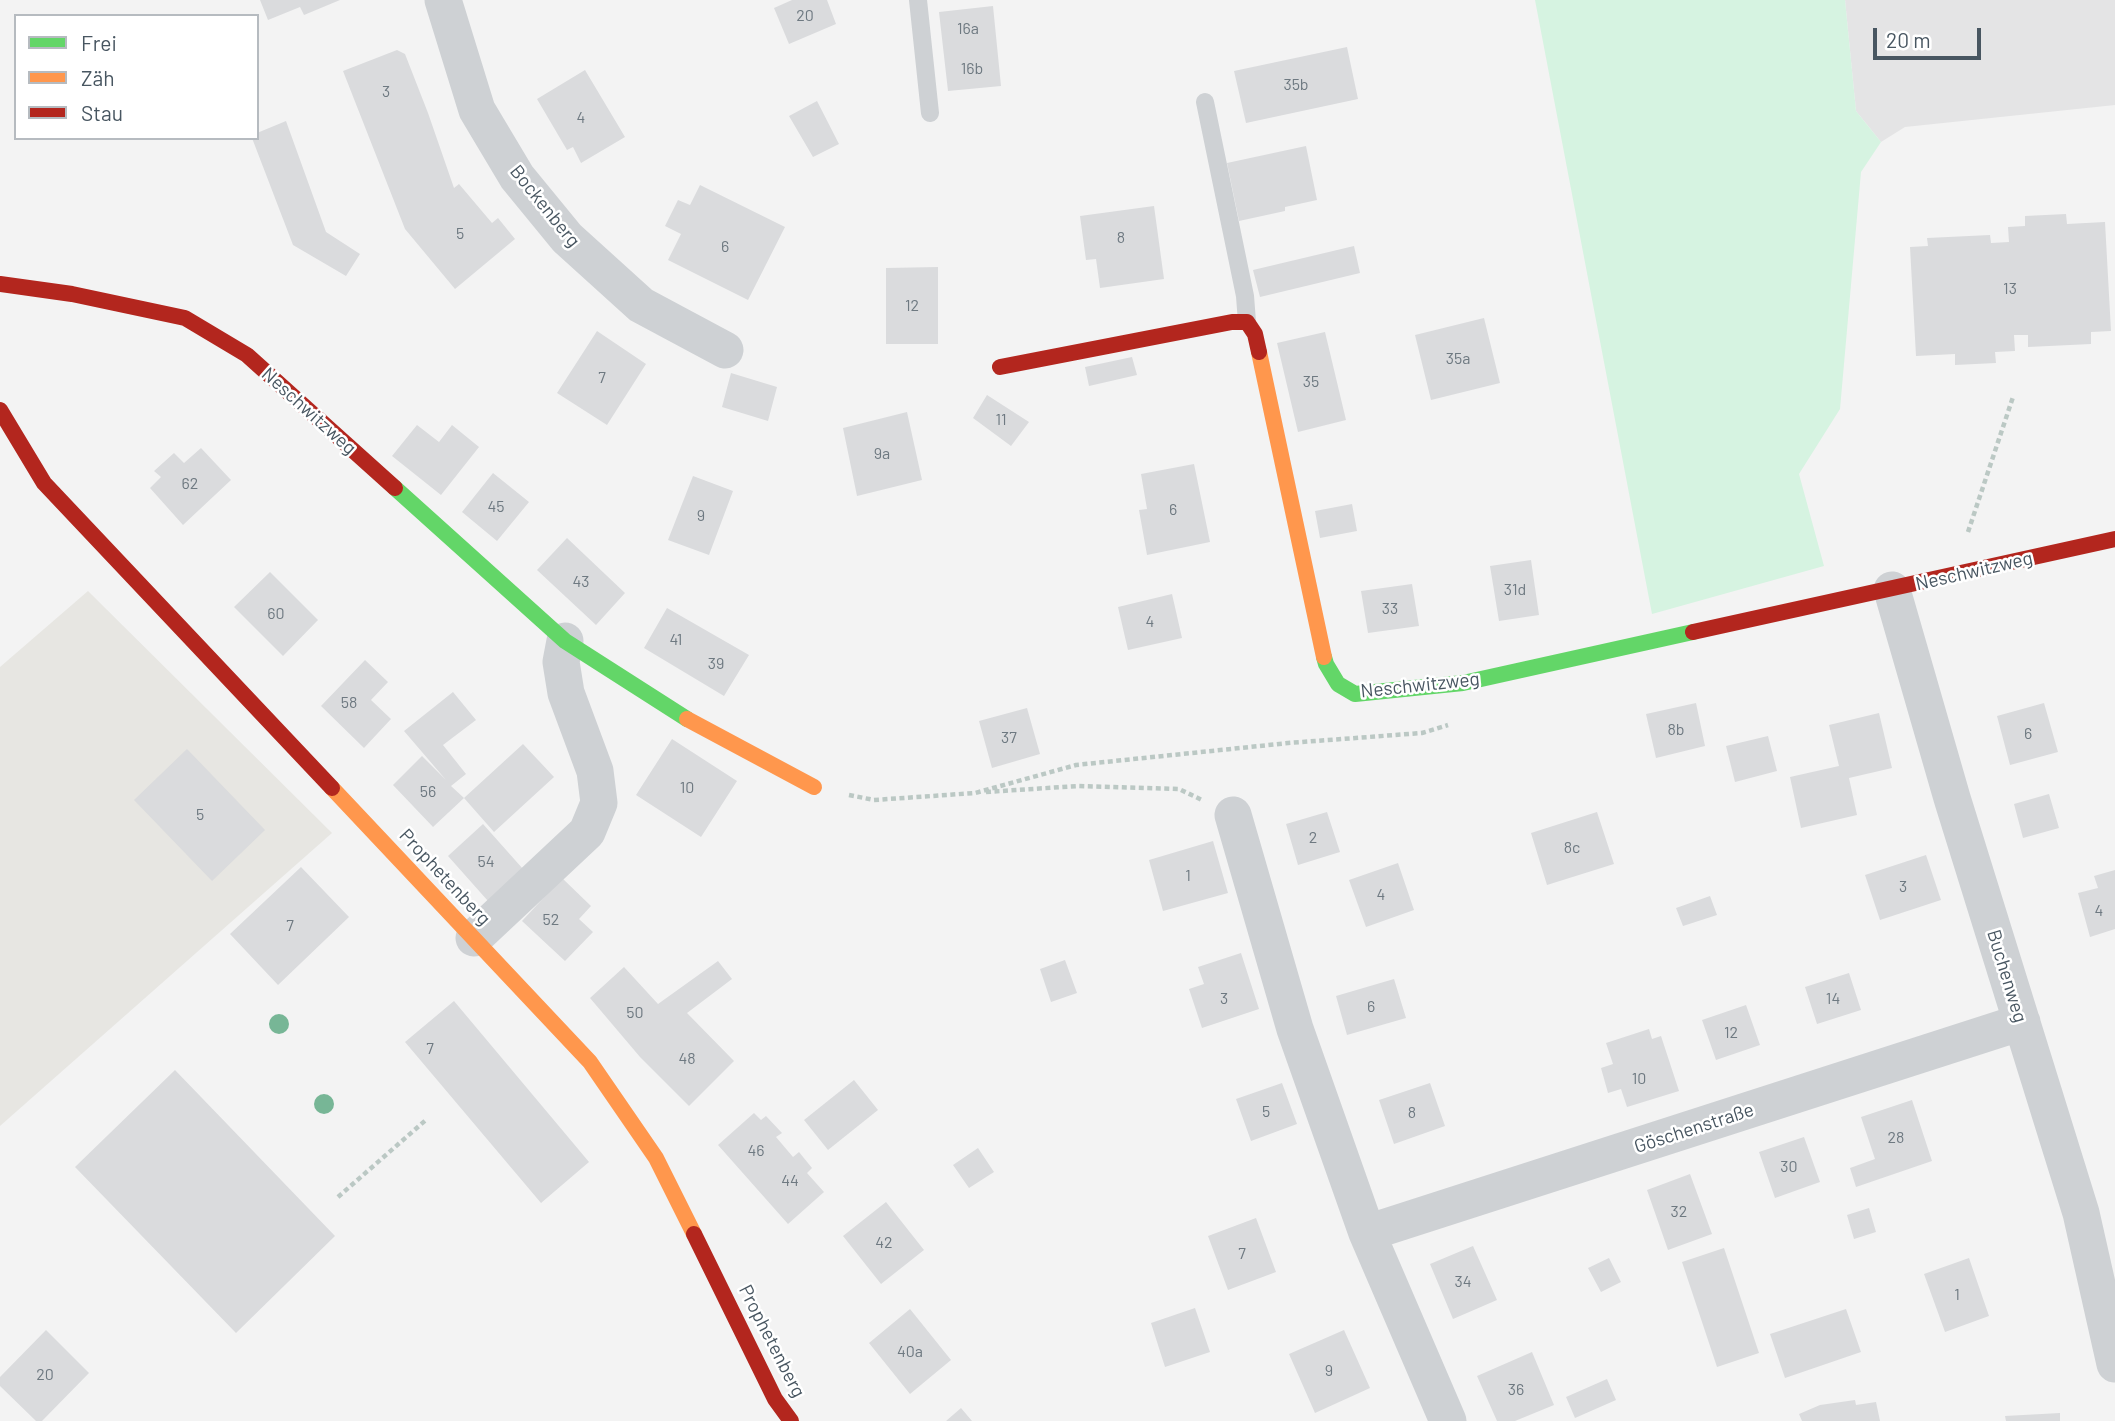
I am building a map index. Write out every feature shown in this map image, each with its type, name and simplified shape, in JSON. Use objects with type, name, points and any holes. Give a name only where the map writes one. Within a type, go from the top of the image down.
[{"type":"street","name":"Bockenberg","points":[[443,0],[477,110],[517,177],[550,218],[567,238],[641,305],[725,350]]},
{"type":"street","name":"Neschwitzweg","points":[[0,284],[72,294],[185,318],[247,355],[565,641],[667,708],[814,787]]},
{"type":"street","points":[[1000,367],[1232,321],[1247,322]]},
{"type":"street","name":"Neschwitzweg","points":[[1247,322],[1255,334],[1326,664],[1338,684],[1355,694],[1463,684],[2115,539]]},
{"type":"street","name":"Prophetenberg","points":[[0,410],[44,483],[590,1062],[656,1158],[775,1399],[791,1421]]},
{"type":"street","name":"Buchenweg","points":[[1892,590],[1952,798],[2081,1213],[2115,1364]]},
{"type":"street","points":[[474,938],[587,832],[599,803],[595,771],[566,693],[561,662],[565,641]]},
{"type":"street","points":[[1233,815],[1295,1029],[1367,1233],[1448,1421]]},
{"type":"street","name":"Göschenstraße","points":[[1367,1233],[2022,1023]]},
{"type":"lane","points":[[918,0],[930,113]]},
{"type":"lane","points":[[1205,102],[1245,296],[1247,322]]},
{"type":"path","points":[[1968,533],[2013,397]]},
{"type":"path","points":[[975,793],[1076,765],[1288,743],[1422,733],[1461,721]]},
{"type":"path","points":[[814,787],[874,800],[1078,786],[1179,789]]},
{"type":"path","points":[[338,1197],[427,1119]]},
{"type":"shaded area","points":[[1845,0],[2115,0],[2115,105],[1905,127],[1881,142],[1856,111]]},
{"type":"shaded area","points":[[88,591],[332,833],[0,1126],[0,667]]},
{"type":"green space","points":[[1535,0],[1845,0],[1856,111],[1881,142],[1861,172],[1840,409],[1799,474],[1824,566],[1652,614]]},
{"type":"building","points":[[260,0],[340,0],[304,15],[300,7],[268,20]]},
{"type":"building","points":[[792,0],[827,0],[836,24],[789,44],[774,8]]},
{"type":"building","points":[[993,6],[1001,86],[948,91],[939,12]]},
{"type":"building","points":[[1347,47],[1358,99],[1246,123],[1234,71]]},
{"type":"building","points":[[397,50],[405,54],[454,188],[459,184],[492,223],[498,218],[515,239],[455,289],[405,229],[343,71]]},
{"type":"building","points":[[585,70],[625,137],[581,163],[573,147],[567,150],[537,99]]},
{"type":"building","points":[[817,101],[839,144],[813,157],[789,116]]},
{"type":"building","points":[[286,121],[326,232],[360,254],[346,276],[293,245],[253,140],[259,140],[259,132]]},
{"type":"building","points":[[1306,146],[1317,200],[1285,207],[1285,211],[1239,221],[1227,163]]},
{"type":"building","points":[[700,185],[785,227],[748,300],[668,260],[681,234],[665,226],[678,200],[690,205]]},
{"type":"building","points":[[1154,206],[1164,279],[1100,288],[1096,259],[1086,260],[1080,216]]},
{"type":"building","points":[[2066,214],[2067,224],[2105,222],[2111,331],[2091,332],[2091,344],[2028,347],[2028,335],[2014,335],[2015,351],[1995,352],[1996,363],[1955,365],[1955,354],[1916,356],[1910,247],[1928,246],[1927,238],[1990,235],[1991,243],[2009,242],[2008,227],[2025,226],[2025,216]]},
{"type":"building","points":[[1354,246],[1360,273],[1260,297],[1253,270]]},
{"type":"building","points":[[938,267],[938,344],[886,344],[886,268]]},
{"type":"building","points":[[1484,318],[1500,383],[1431,400],[1415,335]]},
{"type":"building","points":[[597,331],[646,364],[607,425],[557,393]]},
{"type":"building","points":[[1325,332],[1346,420],[1298,432],[1277,343]]},
{"type":"building","points":[[1132,357],[1137,375],[1089,386],[1085,367]]},
{"type":"building","points":[[731,373],[777,387],[768,421],[722,407]]},
{"type":"building","points":[[987,395],[1029,422],[1011,446],[973,418]]},
{"type":"building","points":[[907,412],[922,480],[857,496],[843,428]]},
{"type":"building","points":[[417,425],[439,442],[452,425],[479,447],[441,495],[392,456]]},
{"type":"building","points":[[201,448],[231,480],[183,525],[150,488],[161,477],[154,471],[174,453],[184,463]]},
{"type":"building","points":[[1194,464],[1210,542],[1147,555],[1139,510],[1147,509],[1141,474]]},
{"type":"building","points":[[493,473],[529,502],[497,541],[462,512]]},
{"type":"building","points":[[693,476],[733,491],[709,555],[668,540]]},
{"type":"building","points":[[1352,504],[1357,531],[1320,538],[1315,511]]},
{"type":"building","points":[[567,538],[625,593],[596,625],[537,570]]},
{"type":"building","points":[[1531,560],[1539,615],[1499,621],[1490,566]]},
{"type":"building","points":[[270,572],[318,620],[283,656],[234,607]]},
{"type":"building","points":[[1412,584],[1419,626],[1368,633],[1361,591]]},
{"type":"building","points":[[1172,594],[1182,638],[1128,650],[1118,607]]},
{"type":"building","points":[[667,608],[749,655],[724,696],[644,648]]},
{"type":"building","points":[[365,660],[388,682],[371,700],[391,719],[364,748],[321,706]]},
{"type":"building","points":[[453,692],[476,720],[443,745],[466,774],[451,786],[464,798],[433,827],[393,785],[422,756],[446,780],[404,731]]},
{"type":"building","points":[[1696,703],[1705,746],[1656,758],[1646,714]]},
{"type":"building","points":[[2044,703],[2058,752],[2010,765],[1997,716]]},
{"type":"building","points":[[1027,708],[1040,754],[992,768],[979,721]]},
{"type":"building","points":[[1879,713],[1892,768],[1849,778],[1857,815],[1801,828],[1790,777],[1839,766],[1829,725]]},
{"type":"building","points":[[1768,736],[1777,771],[1735,782],[1726,746]]},
{"type":"building","points":[[672,739],[737,781],[701,837],[636,795]]},
{"type":"building","points":[[523,744],[554,777],[494,832],[464,798]]},
{"type":"building","points":[[187,749],[265,830],[212,881],[134,800]]},
{"type":"building","points":[[2049,794],[2059,828],[2023,838],[2014,804]]},
{"type":"building","points":[[1327,812],[1340,852],[1298,865],[1286,824]]},
{"type":"building","points":[[1597,812],[1614,864],[1547,885],[1531,833]]},
{"type":"building","points":[[483,824],[523,869],[488,901],[448,856]]},
{"type":"building","points":[[1213,841],[1228,893],[1163,911],[1149,860]]},
{"type":"building","points":[[1926,855],[1941,900],[1880,920],[1865,875]]},
{"type":"building","points":[[1398,863],[1414,910],[1366,927],[1349,880]]},
{"type":"building","points":[[301,867],[349,917],[278,985],[230,934]]},
{"type":"building","points":[[2115,870],[2115,929],[2090,937],[2078,893],[2098,888],[2094,876]]},
{"type":"building","points":[[562,878],[591,906],[579,919],[593,932],[565,961],[522,921]]},
{"type":"building","points":[[1710,896],[1717,915],[1683,926],[1676,908]]},
{"type":"building","points":[[1241,953],[1259,1009],[1202,1028],[1189,989],[1204,984],[1198,967]]},
{"type":"building","points":[[1065,960],[1077,993],[1051,1002],[1040,969]]},
{"type":"building","points":[[718,961],[732,979],[687,1013],[734,1061],[689,1106],[640,1057],[590,998],[624,967],[658,1004]]},
{"type":"building","points":[[1849,973],[1861,1010],[1817,1024],[1805,987]]},
{"type":"building","points":[[1394,979],[1406,1018],[1347,1035],[1336,996]]},
{"type":"building","points":[[454,1001],[589,1162],[541,1203],[405,1042]]},
{"type":"building","points":[[1746,1005],[1760,1045],[1716,1060],[1702,1020]]},
{"type":"building","points":[[1649,1029],[1652,1039],[1661,1036],[1679,1091],[1627,1107],[1621,1089],[1608,1093],[1601,1068],[1613,1064],[1606,1043]]},
{"type":"building","points":[[175,1070],[335,1236],[236,1333],[75,1167]]},
{"type":"building","points":[[854,1080],[878,1110],[828,1150],[804,1120]]},
{"type":"building","points":[[1282,1083],[1297,1124],[1251,1141],[1236,1099]]},
{"type":"building","points":[[1430,1083],[1445,1126],[1394,1144],[1379,1100]]},
{"type":"building","points":[[1912,1100],[1932,1161],[1856,1187],[1850,1168],[1875,1159],[1861,1117]]},
{"type":"building","points":[[754,1113],[761,1120],[766,1116],[782,1133],[776,1137],[793,1157],[799,1152],[812,1168],[807,1173],[824,1192],[788,1224],[718,1145]]},
{"type":"building","points":[[1804,1137],[1820,1182],[1775,1198],[1759,1152]]},
{"type":"building","points":[[978,1148],[994,1172],[969,1188],[953,1165]]},
{"type":"building","points":[[1690,1174],[1712,1234],[1668,1250],[1647,1190]]},
{"type":"building","points":[[886,1202],[924,1250],[881,1284],[843,1236]]},
{"type":"building","points":[[1869,1208],[1876,1232],[1854,1239],[1847,1215]]},
{"type":"building","points":[[1256,1218],[1276,1272],[1228,1290],[1208,1236]]},
{"type":"building","points":[[1473,1246],[1497,1300],[1453,1319],[1430,1264]]},
{"type":"building","points":[[1724,1248],[1759,1353],[1717,1367],[1682,1262]]},
{"type":"building","points":[[1609,1258],[1621,1282],[1601,1292],[1588,1268]]},
{"type":"building","points":[[1969,1258],[1989,1316],[1945,1332],[1924,1274]]},
{"type":"building","points":[[1195,1308],[1210,1352],[1165,1367],[1151,1323]]},
{"type":"building","points":[[910,1309],[951,1360],[910,1394],[869,1343]]},
{"type":"building","points":[[1846,1309],[1861,1352],[1785,1378],[1770,1334]]},
{"type":"building","points":[[46,1330],[89,1373],[42,1421],[36,1421],[0,1386],[0,1377]]},
{"type":"building","points":[[1344,1330],[1370,1388],[1315,1413],[1289,1354]]},
{"type":"building","points":[[1532,1352],[1554,1405],[1515,1421],[1497,1421],[1477,1376]]},
{"type":"building","points":[[1607,1379],[1616,1400],[1575,1418],[1566,1397]]},
{"type":"building","points":[[1855,1400],[1856,1405],[1876,1402],[1880,1421],[1802,1421],[1799,1414],[1820,1405]]},
{"type":"building","points":[[961,1408],[972,1421],[946,1421]]},
{"type":"building","points":[[2060,1413],[2060,1421],[2006,1421],[2005,1416]]},
{"type":"traffic: fast","points":[[395,488],[565,641],[687,719]]},
{"type":"traffic: fast","points":[[1324,657],[1338,684],[1355,694],[1463,683],[1693,632]]},
{"type":"traffic: slow","points":[[1259,352],[1324,657]]},
{"type":"traffic: slow","points":[[687,719],[814,787]]},
{"type":"traffic: slow","points":[[332,788],[590,1062],[656,1158],[694,1234]]},
{"type":"traffic: jam","points":[[0,284],[72,294],[185,318],[247,355],[395,488]]},
{"type":"traffic: jam","points":[[1000,367],[1232,322],[1247,322],[1255,334],[1259,352]]},
{"type":"traffic: jam","points":[[0,410],[44,483],[332,788]]},
{"type":"traffic: jam","points":[[1693,632],[2115,539]]},
{"type":"traffic: jam","points":[[694,1234],[775,1399],[791,1421]]}]
